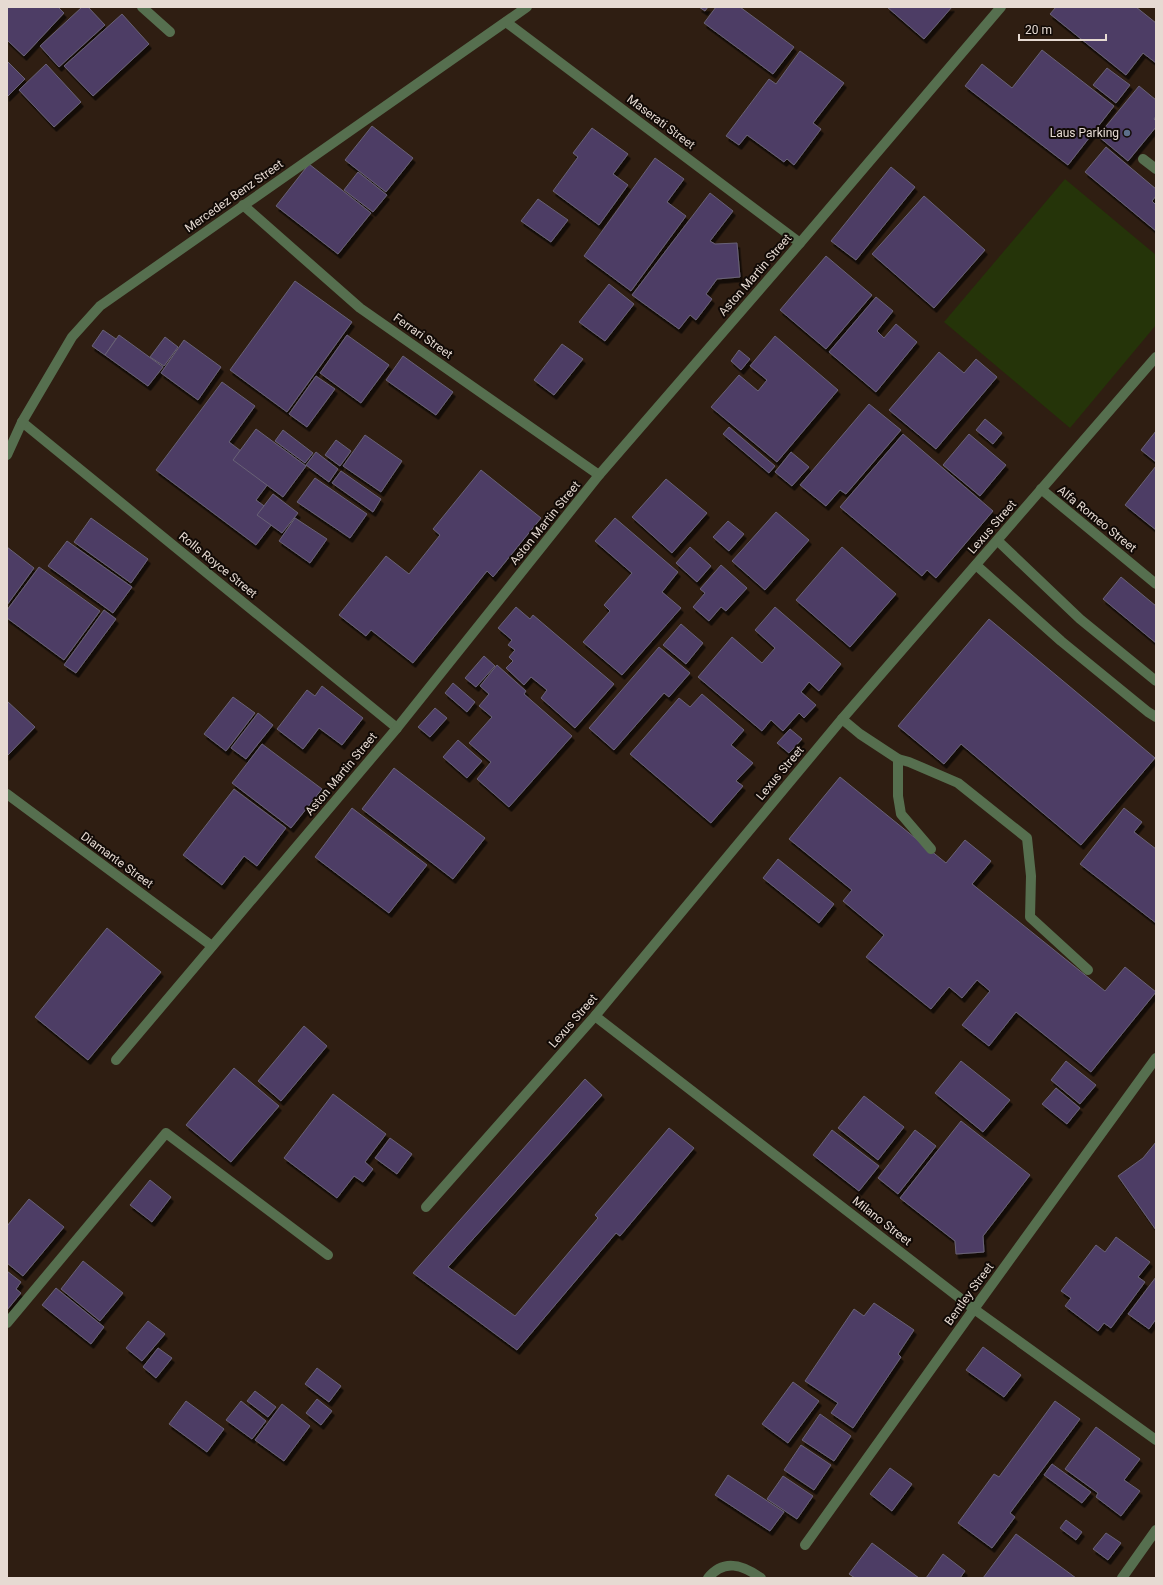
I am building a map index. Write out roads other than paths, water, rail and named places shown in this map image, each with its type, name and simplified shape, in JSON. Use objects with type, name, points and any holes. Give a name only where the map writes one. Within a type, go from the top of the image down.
[{"type":"street","points":[[142,7],[170,32]]},
{"type":"street","name":"Mercedez Benz Street","points":[[7,455],[22,422],[72,337],[100,306],[527,7]]},
{"type":"street","name":"Aston Martin Street","points":[[116,1060],[397,728],[599,475],[800,243],[1001,7]]},
{"type":"street","name":"Maserati Street","points":[[506,22],[800,243]]},
{"type":"street","points":[[1143,159],[1156,169]]},
{"type":"street","name":"Ferrari Street","points":[[243,205],[360,308],[599,475]]},
{"type":"street","name":"Lexus Street","points":[[426,1207],[595,1016],[842,719],[998,541],[1041,489],[1156,357]]},
{"type":"street","name":"Rolls Royce Street","points":[[22,422],[397,728]]},
{"type":"street","name":"Alfa Romeo Street","points":[[1041,489],[1156,584]]},
{"type":"street","points":[[998,541],[1080,619],[1156,681]]},
{"type":"street","points":[[976,565],[1061,641],[1156,717]]},
{"type":"street","points":[[842,719],[860,734],[898,759],[910,762],[958,783],[1027,838],[1031,876],[1030,917],[1088,970]]},
{"type":"street","points":[[898,759],[898,796],[901,814],[931,849]]},
{"type":"street","name":"Diamante Street","points":[[7,794],[212,946]]},
{"type":"street","name":"Milano Street","points":[[595,1016],[974,1309],[1156,1440]]},
{"type":"street","name":"Bentley Street","points":[[805,1545],[1156,1058]]},
{"type":"street","points":[[7,1323],[166,1133],[328,1256]]},
{"type":"street","points":[[1122,1578],[1156,1530]]},
{"type":"street","points":[[708,1578],[721,1566],[730,1565],[754,1572],[761,1578]]},
{"type":"place","name":"Laus Parking","points":[[1127,133]]}]
